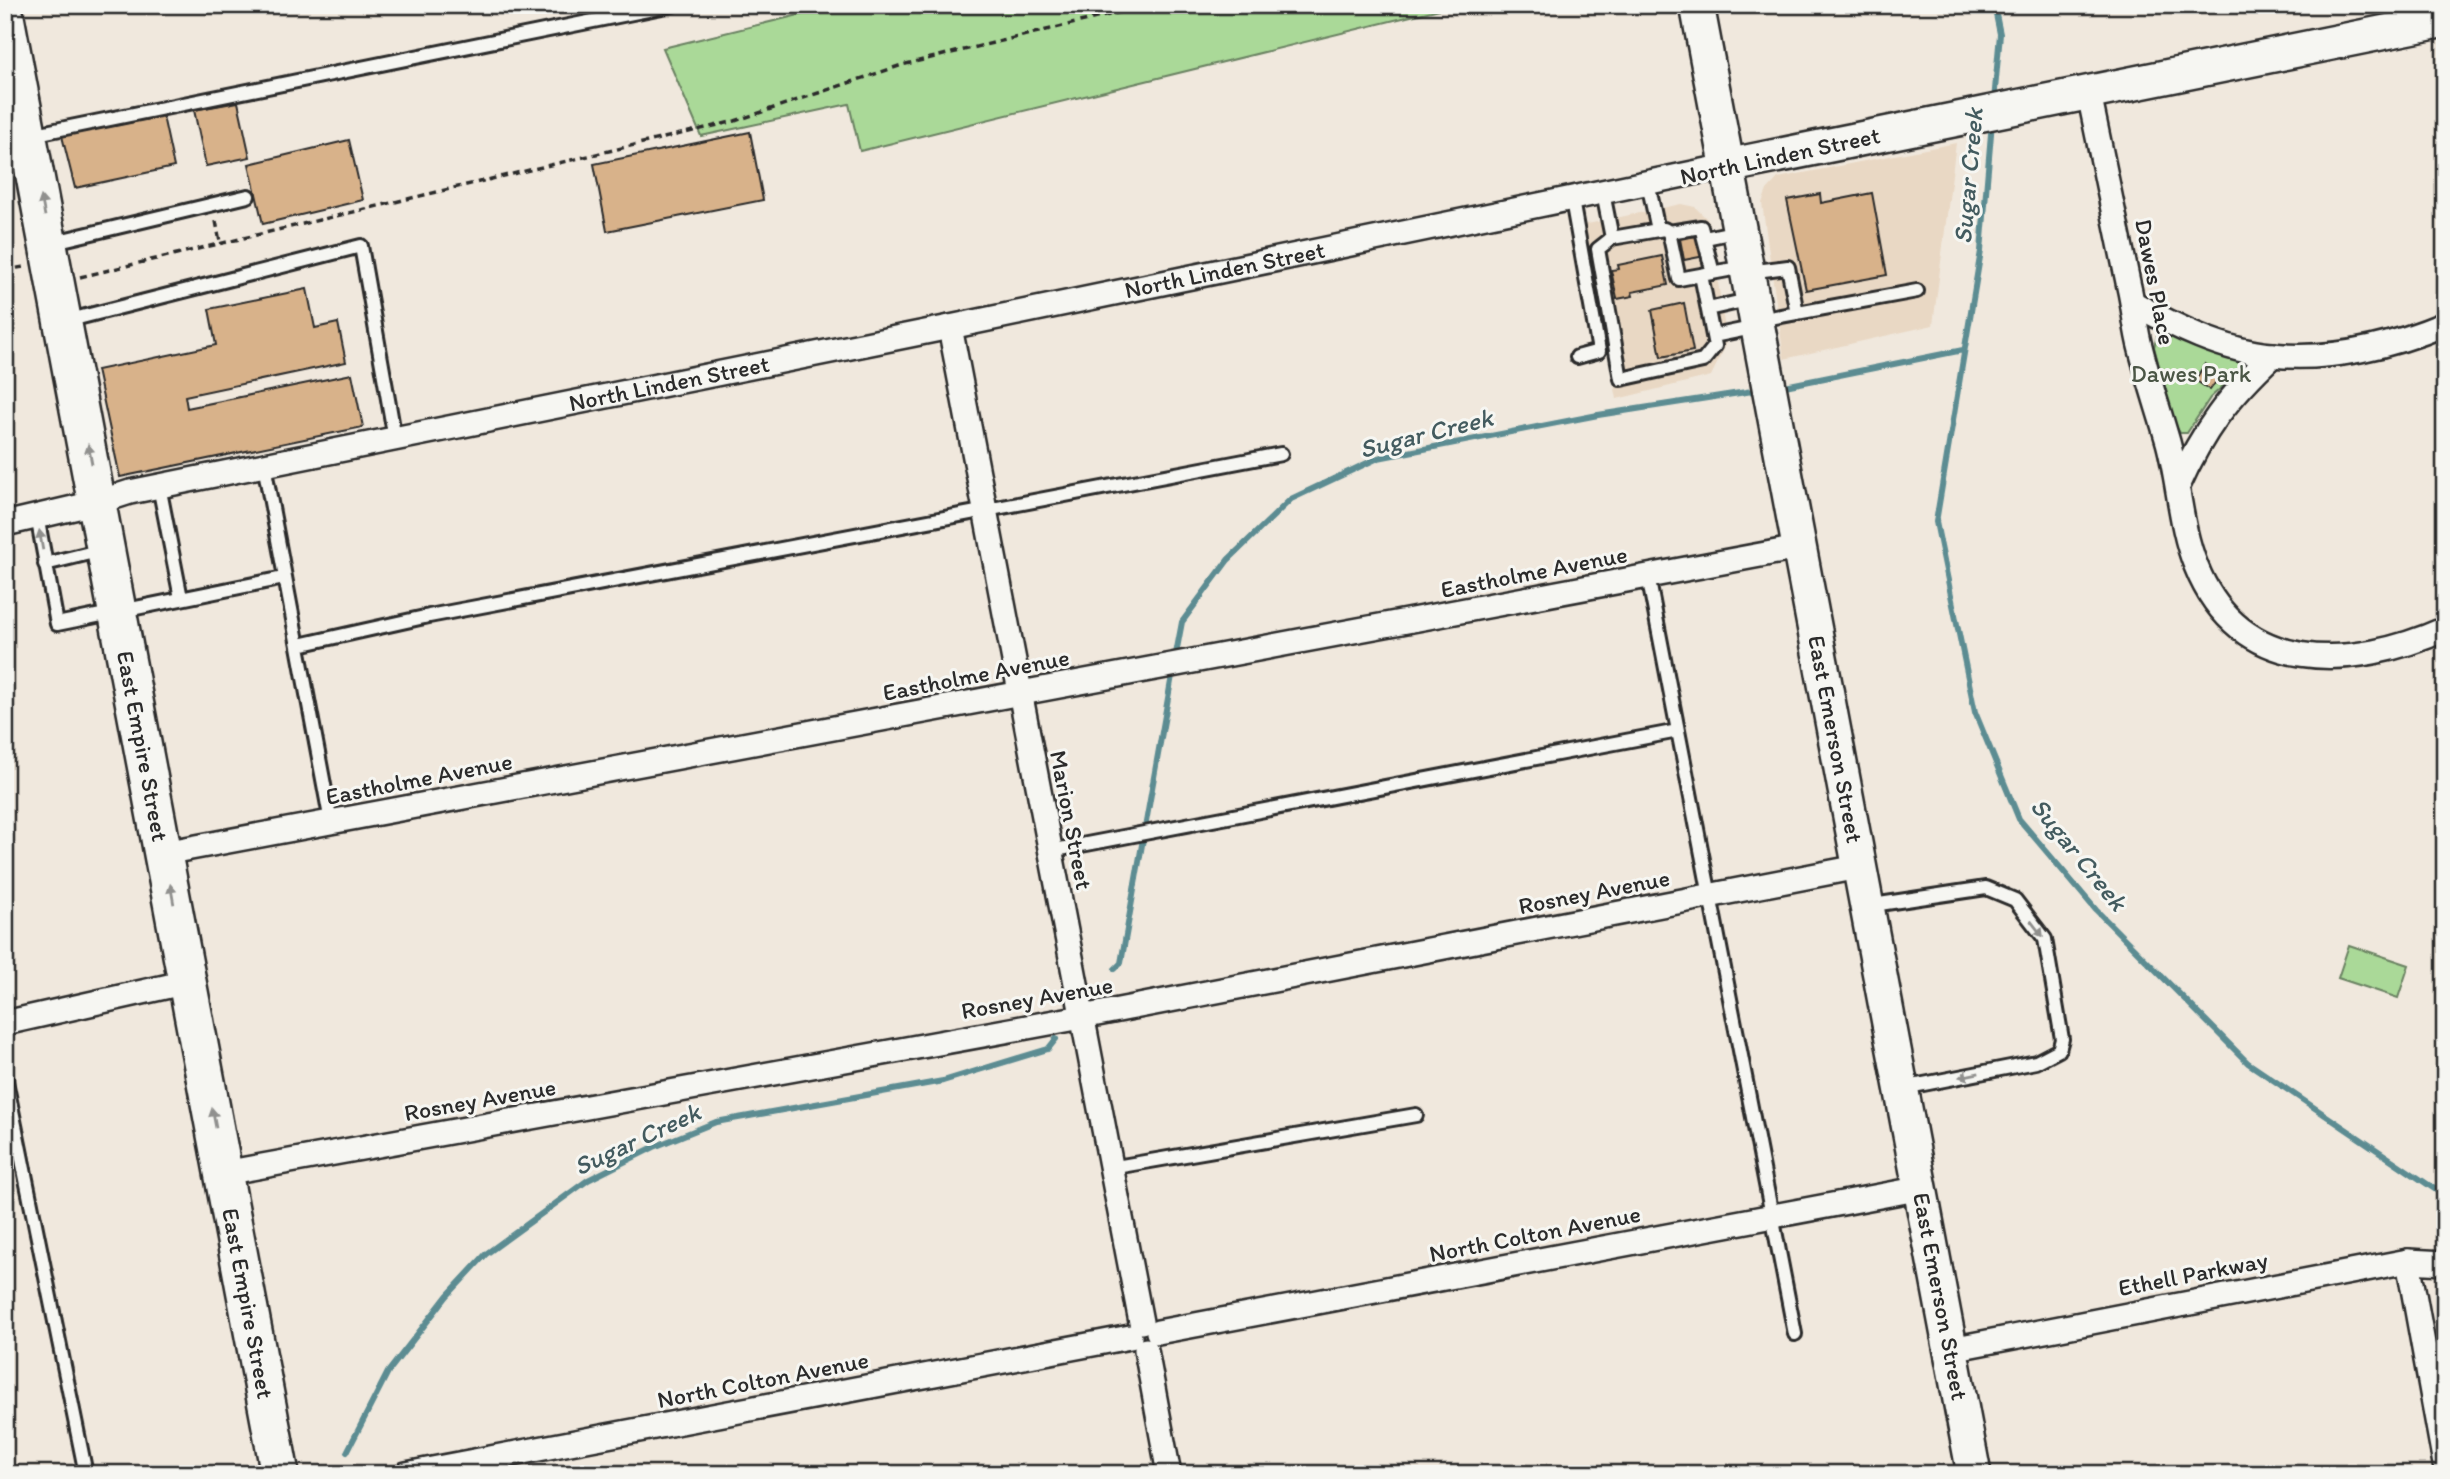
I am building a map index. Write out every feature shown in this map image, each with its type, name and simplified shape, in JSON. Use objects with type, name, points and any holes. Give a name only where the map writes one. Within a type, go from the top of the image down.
[{"type":"main road","name":"East Emerson Street","points":[[1697,5],[1974,1474]]},
{"type":"main road","name":"East Empire Street","points":[[5,17],[13,101],[29,135],[52,252],[280,1474]]},
{"type":"main road","name":"North Linden Street","points":[[1727,166],[2445,20]]},
{"type":"street","name":"Dawes Place","points":[[2090,94],[2140,348],[2178,486],[2196,566],[2215,600],[2242,627],[2274,647],[2330,659],[2396,648],[2445,629]]},
{"type":"street","name":"North Linden Street","points":[[5,524],[159,486],[950,327],[1727,166]]},
{"type":"street","points":[[2133,303],[2173,325],[2240,348],[2273,355],[2373,348],[2445,324]]},
{"type":"street","name":"Marion Street","points":[[950,327],[1169,1474]]},
{"type":"street","points":[[2178,486],[2205,429],[2225,402],[2273,355]]},
{"type":"street","name":"Eastholme Avenue","points":[[164,853],[1798,548]]},
{"type":"street","name":"Rosney Avenue","points":[[224,1173],[1082,1017],[1858,867]]},
{"type":"street","points":[[5,1023],[187,982]]},
{"type":"street","name":"North Colton Avenue","points":[[406,1474],[1922,1188]]},
{"type":"street","points":[[2408,1261],[2445,1464]]},
{"type":"street","name":"Ethell Parkway","points":[[1951,1349],[2408,1261],[2445,1263]]},
{"type":"lane","points":[[29,135],[672,5]]},
{"type":"lane","points":[[1648,183],[1679,279],[1707,274],[1754,306]]},
{"type":"lane","points":[[1603,193],[1612,238]]},
{"type":"lane","points":[[52,252],[212,204],[248,196]]},
{"type":"lane","points":[[1572,200],[1599,351],[1577,357]]},
{"type":"lane","points":[[1702,227],[1705,238],[1708,309],[1715,346],[1703,360],[1621,379],[1598,249],[1612,238],[1664,231],[1702,227]]},
{"type":"lane","points":[[1705,238],[1739,231]]},
{"type":"lane","points":[[65,321],[361,246],[395,439]]},
{"type":"lane","points":[[1713,336],[1754,306],[1788,267],[1797,313]]},
{"type":"lane","points":[[1708,309],[1754,306],[1797,313],[1916,291]]},
{"type":"lane","points":[[299,645],[429,616],[1281,454]]},
{"type":"lane","points":[[264,465],[331,822]]},
{"type":"lane","points":[[159,486],[181,598]]},
{"type":"lane","points":[[37,516],[57,624],[284,578]]},
{"type":"lane","points":[[45,564],[107,548]]},
{"type":"lane","points":[[1648,576],[1795,1334]]},
{"type":"lane","points":[[1050,850],[1678,732]]},
{"type":"lane","points":[[1866,906],[1986,888],[2015,900],[2045,939],[2062,1039],[2059,1050],[2036,1062],[1902,1088]]},
{"type":"lane","points":[[5,1076],[86,1474]]},
{"type":"lane","points":[[1110,1168],[1416,1115]]},
{"type":"path","points":[[5,270],[52,252],[74,257],[79,277],[735,121],[902,65],[1150,5]]},
{"type":"path","points":[[212,204],[220,242]]},
{"type":"shaded area","points":[[1956,143],[1933,325],[1784,359],[1762,203],[1767,190],[1778,178]]},
{"type":"shaded area","points":[[1681,204],[1695,207],[1709,221],[1727,343],[1711,376],[1617,399],[1583,225]]},
{"type":"green space","points":[[840,5],[1456,5],[860,151],[849,104],[701,136],[663,48]]},
{"type":"green space","name":"Dawes Park","points":[[2167,332],[2242,362],[2242,369],[2210,398],[2187,433],[2180,433],[2174,423],[2154,347],[2157,336]]},
{"type":"green space","points":[[2349,945],[2409,965],[2398,998],[2338,978]]},
{"type":"building","points":[[238,102],[250,157],[206,166],[194,110]]},
{"type":"building","points":[[163,116],[174,167],[75,188],[62,136]]},
{"type":"building","points":[[750,132],[763,200],[607,231],[594,164]]},
{"type":"building","points":[[349,140],[363,200],[263,224],[249,164]]},
{"type":"building","points":[[1872,193],[1887,275],[1806,290],[1787,200],[1820,194],[1821,203]]},
{"type":"building","points":[[1701,235],[1705,256],[1684,260],[1680,239]]},
{"type":"building","points":[[1662,256],[1668,285],[1632,292],[1633,296],[1617,299],[1611,270],[1619,269],[1618,265]]},
{"type":"building","points":[[307,289],[315,328],[338,323],[346,362],[185,396],[187,408],[352,374],[363,427],[120,477],[97,370],[216,345],[209,309]]},
{"type":"building","points":[[1684,303],[1693,351],[1661,357],[1652,310]]},
{"type":"building","points":[[2205,364],[2221,375],[2210,390],[2195,380]]},
{"type":"waterway","name":"Sugar Creek","points":[[1994,5],[2000,34],[1994,101]]},
{"type":"waterway","name":"Sugar Creek","points":[[1992,122],[1981,251],[1936,522],[1975,712],[2019,819],[2096,910],[2248,1063],[2445,1196]]},
{"type":"waterway","name":"Sugar Creek","points":[[1780,387],[1963,350]]},
{"type":"waterway","name":"Sugar Creek","points":[[1175,659],[1182,622],[1228,560],[1291,499],[1378,458],[1598,415],[1759,390]]},
{"type":"waterway","name":"Sugar Creek","points":[[1115,969],[1121,963],[1173,670]]},
{"type":"waterway","name":"Sugar Creek","points":[[347,1452],[388,1372],[447,1296],[486,1254],[588,1180],[654,1147],[716,1122],[943,1081],[1048,1049],[1056,1039]]}]
